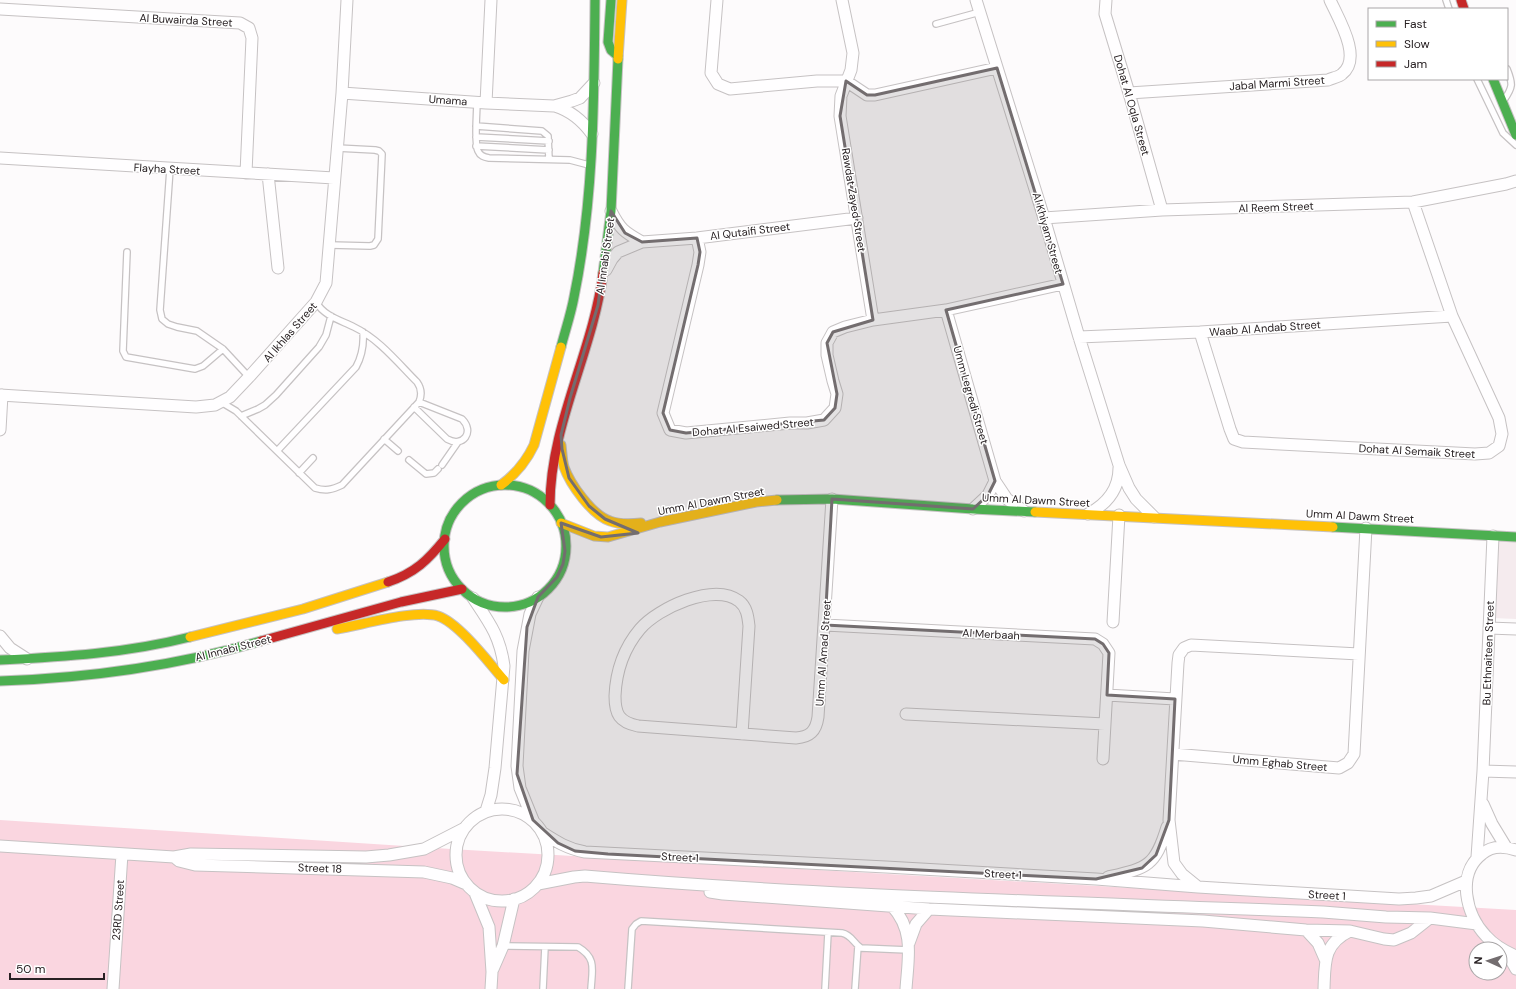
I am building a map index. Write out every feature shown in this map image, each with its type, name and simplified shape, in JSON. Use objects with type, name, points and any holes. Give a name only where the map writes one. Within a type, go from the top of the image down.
[{"type":"street","name":"Al Ikhlas Street","points":[[1,395],[196,407],[215,405],[230,397],[316,302],[326,283],[330,244],[334,178],[342,93],[346,0]]},
{"type":"street","points":[[481,103],[491,0]]},
{"type":"street","name":"Al Innabi Street","points":[[501,485],[524,465],[530,456],[574,298],[579,273],[588,206],[592,134],[594,83],[594,0]]},
{"type":"street","points":[[611,0],[608,42],[611,50],[618,56]]},
{"type":"street","name":"Al Innabi Street","points":[[550,505],[550,485],[553,464],[570,398],[598,305],[603,276],[611,211],[622,0]]},
{"type":"street","points":[[716,0],[711,73],[718,84],[730,89],[817,81],[846,81],[867,95],[875,95],[997,68]]},
{"type":"street","name":"Rawdat Zayed Street","points":[[842,0],[854,53],[851,70],[841,96],[840,116],[873,320]]},
{"type":"street","name":"Al Khiyam Street","points":[[976,0],[1119,465],[1129,488],[1136,499],[1154,517]]},
{"type":"street","name":"Dohat Al Oqla Street","points":[[1106,0],[1105,14],[1162,210]]},
{"type":"street","name":"Jabal Marmi Street","points":[[1129,94],[1328,80],[1342,75],[1351,63],[1350,45],[1330,0]]},
{"type":"street","name":"Al Buwairda Street","points":[[0,9],[240,23],[249,28],[252,38],[246,173]]},
{"type":"street","points":[[1493,80],[1515,131]]},
{"type":"street","name":"Umama","points":[[342,93],[481,103],[554,106],[580,98],[594,83]]},
{"type":"street","name":"Umama","points":[[554,106],[572,113],[586,125],[592,134]]},
{"type":"street","name":"Flayha Street","points":[[0,158],[334,178]]},
{"type":"street","points":[[268,174],[278,268]]},
{"type":"street","name":"Al Reem Street","points":[[1044,218],[1162,210],[1413,202],[1513,183]]},
{"type":"street","name":"Dohat Al Semaik Street","points":[[1200,332],[1234,439],[1243,442],[1488,454],[1499,446],[1502,434],[1499,418],[1452,316],[1413,202]]},
{"type":"street","points":[[611,211],[616,222],[626,233],[642,242]]},
{"type":"street","name":"Al Qutaifi Street","points":[[603,276],[612,259],[618,252],[642,242],[697,238],[857,218]]},
{"type":"street","name":"Dohat Al Esaiwed Street","points":[[697,238],[700,252],[698,265],[663,413],[670,430],[686,433],[790,423],[808,423],[824,420],[836,408],[838,394],[832,381],[827,355],[827,343],[833,332],[844,327],[873,320],[946,310],[1063,284]]},
{"type":"street","name":"Umm Legredi Street","points":[[946,310],[995,481],[1006,498],[1024,511]]},
{"type":"street","name":"Waab Al Andab Street","points":[[1079,337],[1200,332],[1452,316]]},
{"type":"street","points":[[0,430],[1,395]]},
{"type":"street","points":[[561,435],[562,459],[569,478],[589,506],[599,515],[618,524],[660,522]]},
{"type":"street","name":"Al Khiyam Street","points":[[1088,514],[1103,505],[1114,491],[1119,474],[1119,465]]},
{"type":"street","points":[[973,508],[988,495],[995,481]]},
{"type":"street","points":[[501,485],[519,486],[536,494],[550,505],[561,523],[565,537],[565,551],[563,564],[557,577],[549,588],[538,597],[526,603],[499,607],[485,604],[473,598],[462,589],[453,578],[444,553],[448,525],[454,512],[463,502],[481,490],[501,485]]},
{"type":"street","name":"Umm Al Dawm Street","points":[[561,523],[594,536],[608,537],[660,522],[756,502],[792,499],[832,499],[1024,511],[1516,537]]},
{"type":"street","name":"Umm Al Amad Street","points":[[742,734],[749,626],[748,613],[740,602],[728,596],[715,595],[696,597],[674,605],[656,615],[641,628],[620,662],[616,682],[616,711],[621,719],[629,724],[638,726],[742,734],[796,738],[804,738],[812,733],[817,726],[818,717],[832,499]]},
{"type":"street","points":[[1113,622],[1119,515]]},
{"type":"street","name":"Umm Eghab Street","points":[[1173,754],[1339,768],[1348,763],[1354,754],[1366,528]]},
{"type":"street","name":"Bu Ethnaiteen Street","points":[[1477,858],[1483,771],[1493,536]]},
{"type":"street","name":"Al Innabi Street","points":[[0,660],[75,656],[116,651],[170,642],[303,610],[414,572],[424,564],[445,539]]},
{"type":"street","name":"Al Innabi Street","points":[[0,681],[59,678],[141,669],[216,654],[426,595],[462,589]]},
{"type":"street","points":[[533,820],[520,788],[517,766],[523,651],[530,614],[538,597]]},
{"type":"street","points":[[473,598],[498,638],[504,666],[504,680],[495,768],[491,795],[486,811]]},
{"type":"street","points":[[302,630],[339,629],[387,619],[424,614],[437,616],[458,630],[504,680]]},
{"type":"street","name":"Al Merbaah","points":[[825,625],[1094,639],[1103,644],[1109,653],[1103,759]]},
{"type":"street","points":[[1489,628],[1516,629]]},
{"type":"street","points":[[0,636],[10,648],[27,659]]},
{"type":"street","points":[[1198,887],[1182,874],[1174,863],[1169,820],[1175,699],[1179,655],[1184,648],[1191,645],[1359,654]]},
{"type":"street","points":[[1107,695],[1175,699]]},
{"type":"street","points":[[906,714],[1105,724]]},
{"type":"street","points":[[1483,771],[1516,772]]},
{"type":"street","name":"Bu Ethnaiteen Street","points":[[1481,799],[1492,824],[1511,848]]},
{"type":"street","points":[[499,808],[511,809],[523,813],[533,820],[543,832],[547,845],[548,859],[545,872],[538,884],[523,896],[514,899],[494,900],[484,898],[466,884],[459,871],[456,857],[457,842],[463,829],[473,818],[486,811],[499,808]]},
{"type":"street","points":[[1096,879],[1134,871],[1142,868],[1150,862],[1161,846],[1169,820]]},
{"type":"street","name":"Street 18","points":[[0,846],[174,857],[191,854],[345,857],[389,855],[424,849],[463,829]]},
{"type":"street","name":"Street 1","points":[[543,832],[569,849],[586,852],[886,866],[1404,899],[1430,896],[1466,882]]},
{"type":"street","points":[[1511,848],[1496,847],[1485,851],[1469,868],[1466,882],[1470,911],[1477,924],[1490,940],[1512,954],[1516,969]]},
{"type":"street","name":"23RD Street","points":[[113,989],[122,854]]},
{"type":"street","name":"Street 18","points":[[174,857],[179,861],[195,865],[424,872],[452,878],[466,884]]},
{"type":"street","name":"Street 1","points":[[538,884],[585,876],[693,885],[868,894],[1323,912],[1386,917],[1430,918],[1477,924]]},
{"type":"street","name":"Street 1","points":[[693,885],[712,892],[723,894],[929,909],[1202,921],[1306,930],[1350,931],[1394,940],[1411,932],[1430,918]]},
{"type":"street","points":[[476,893],[489,927],[492,972],[491,989]]},
{"type":"street","points":[[492,972],[503,946],[514,899]]},
{"type":"street","points":[[892,906],[902,919],[907,931],[909,947],[906,989]]},
{"type":"street","points":[[909,947],[916,924],[929,909]]},
{"type":"street","points":[[1306,930],[1318,943],[1325,959]]},
{"type":"street","points":[[1324,989],[1325,959],[1328,950],[1341,935],[1350,931]]},
{"type":"lane","points":[[936,24],[980,12]]},
{"type":"lane","points":[[1502,102],[1511,89],[1512,81],[1508,72]]},
{"type":"lane","points":[[1477,80],[1503,133],[1516,145]]},
{"type":"lane","points":[[481,103],[476,126],[476,146],[479,153],[485,157],[575,160],[590,165]]},
{"type":"lane","points":[[476,126],[538,130],[546,133],[550,141],[549,159]]},
{"type":"lane","points":[[476,137],[550,141]]},
{"type":"lane","points":[[476,146],[549,150]]},
{"type":"lane","points":[[330,244],[370,246],[374,245],[378,239],[382,154],[376,150],[337,148]]},
{"type":"lane","points":[[170,169],[160,310],[162,319],[168,324],[177,327],[196,330],[223,349],[249,377]]},
{"type":"lane","points":[[128,252],[123,351],[126,357],[195,369],[203,366],[223,349]]},
{"type":"lane","points":[[221,402],[241,416],[315,488],[322,490],[336,488],[342,485],[419,402],[421,390],[417,382],[373,339],[363,332],[331,316],[322,310],[316,302]]},
{"type":"lane","points":[[241,416],[265,405],[292,377],[322,342],[329,326],[331,316]]},
{"type":"lane","points":[[277,451],[356,367],[362,354],[364,340],[363,332]]},
{"type":"lane","points":[[414,407],[452,442],[463,440],[467,435],[468,429],[466,423],[462,419],[419,402]]},
{"type":"lane","points":[[393,419],[398,424]]},
{"type":"lane","points":[[384,439],[398,451]]},
{"type":"lane","points":[[409,460],[426,474],[434,473],[458,442]]},
{"type":"lane","points":[[299,473],[313,458]]},
{"type":"lane","points":[[628,989],[632,929],[641,921],[842,933],[850,936],[858,946],[864,948],[909,947]]},
{"type":"lane","points":[[825,989],[828,933]]},
{"type":"lane","points":[[503,946],[578,947],[587,952],[592,961],[591,989]]},
{"type":"lane","points":[[856,989],[858,946]]},
{"type":"lane","points":[[543,989],[545,947]]},
{"type":"highlighted area","points":[[997,68],[1063,284],[946,310],[995,481],[988,495],[973,509],[832,499],[825,625],[1095,639],[1103,644],[1109,653],[1107,695],[1175,699],[1169,820],[1156,855],[1142,868],[1096,879],[608,854],[575,851],[558,843],[533,820],[517,774],[527,627],[538,597],[557,577],[563,564],[565,551],[561,523],[601,537],[638,533],[605,519],[589,506],[569,478],[562,449],[561,435],[570,398],[598,305],[611,211],[625,233],[642,242],[697,238],[700,252],[698,265],[663,413],[670,430],[686,433],[824,420],[835,408],[837,394],[827,343],[833,332],[873,320],[840,116],[846,81],[867,95],[875,95]]},
{"type":"shaded area","points":[[1496,541],[1516,542],[1516,619],[1493,618]]},
{"type":"shaded area","points":[[0,820],[451,849],[1516,910],[1516,989],[0,989]]},
{"type":"traffic: fast","points":[[561,347],[573,303],[586,224],[592,149],[595,0]]},
{"type":"traffic: fast","points":[[611,0],[608,42],[611,50],[618,56]]},
{"type":"traffic: fast","points":[[603,273],[611,211],[618,59]]},
{"type":"traffic: fast","points":[[1493,80],[1516,135]]},
{"type":"traffic: fast","points":[[505,485],[528,490],[548,503],[561,523],[566,546],[561,569],[548,589],[528,602],[505,607],[482,602],[462,589],[449,569],[444,546],[449,523],[462,503],[482,490],[505,485]]},
{"type":"traffic: fast","points":[[777,500],[832,499],[1035,512]]},
{"type":"traffic: fast","points":[[1333,527],[1516,537]]},
{"type":"traffic: fast","points":[[0,660],[72,656],[119,651],[190,637]]},
{"type":"traffic: fast","points":[[0,681],[99,674],[165,664],[229,650],[261,641]]},
{"type":"traffic: slow","points":[[618,59],[622,0]]},
{"type":"traffic: slow","points":[[501,485],[520,467],[528,457],[534,445],[561,347]]},
{"type":"traffic: slow","points":[[561,445],[563,464],[567,474],[576,490],[589,506],[603,518],[610,521],[626,524],[641,523]]},
{"type":"traffic: slow","points":[[561,523],[594,536],[608,537],[660,522],[756,502],[777,500]]},
{"type":"traffic: slow","points":[[1035,512],[1333,527]]},
{"type":"traffic: slow","points":[[190,637],[303,609],[388,582]]},
{"type":"traffic: slow","points":[[337,629],[403,616],[428,614],[438,616],[446,620],[464,635],[504,680]]},
{"type":"traffic: jam","points":[[1461,0],[1464,8]]},
{"type":"traffic: jam","points":[[550,505],[552,475],[557,446],[564,417],[598,302],[603,273]]},
{"type":"traffic: jam","points":[[388,582],[406,574],[420,565],[445,539]]},
{"type":"traffic: jam","points":[[261,641],[401,602],[462,589]]}]
